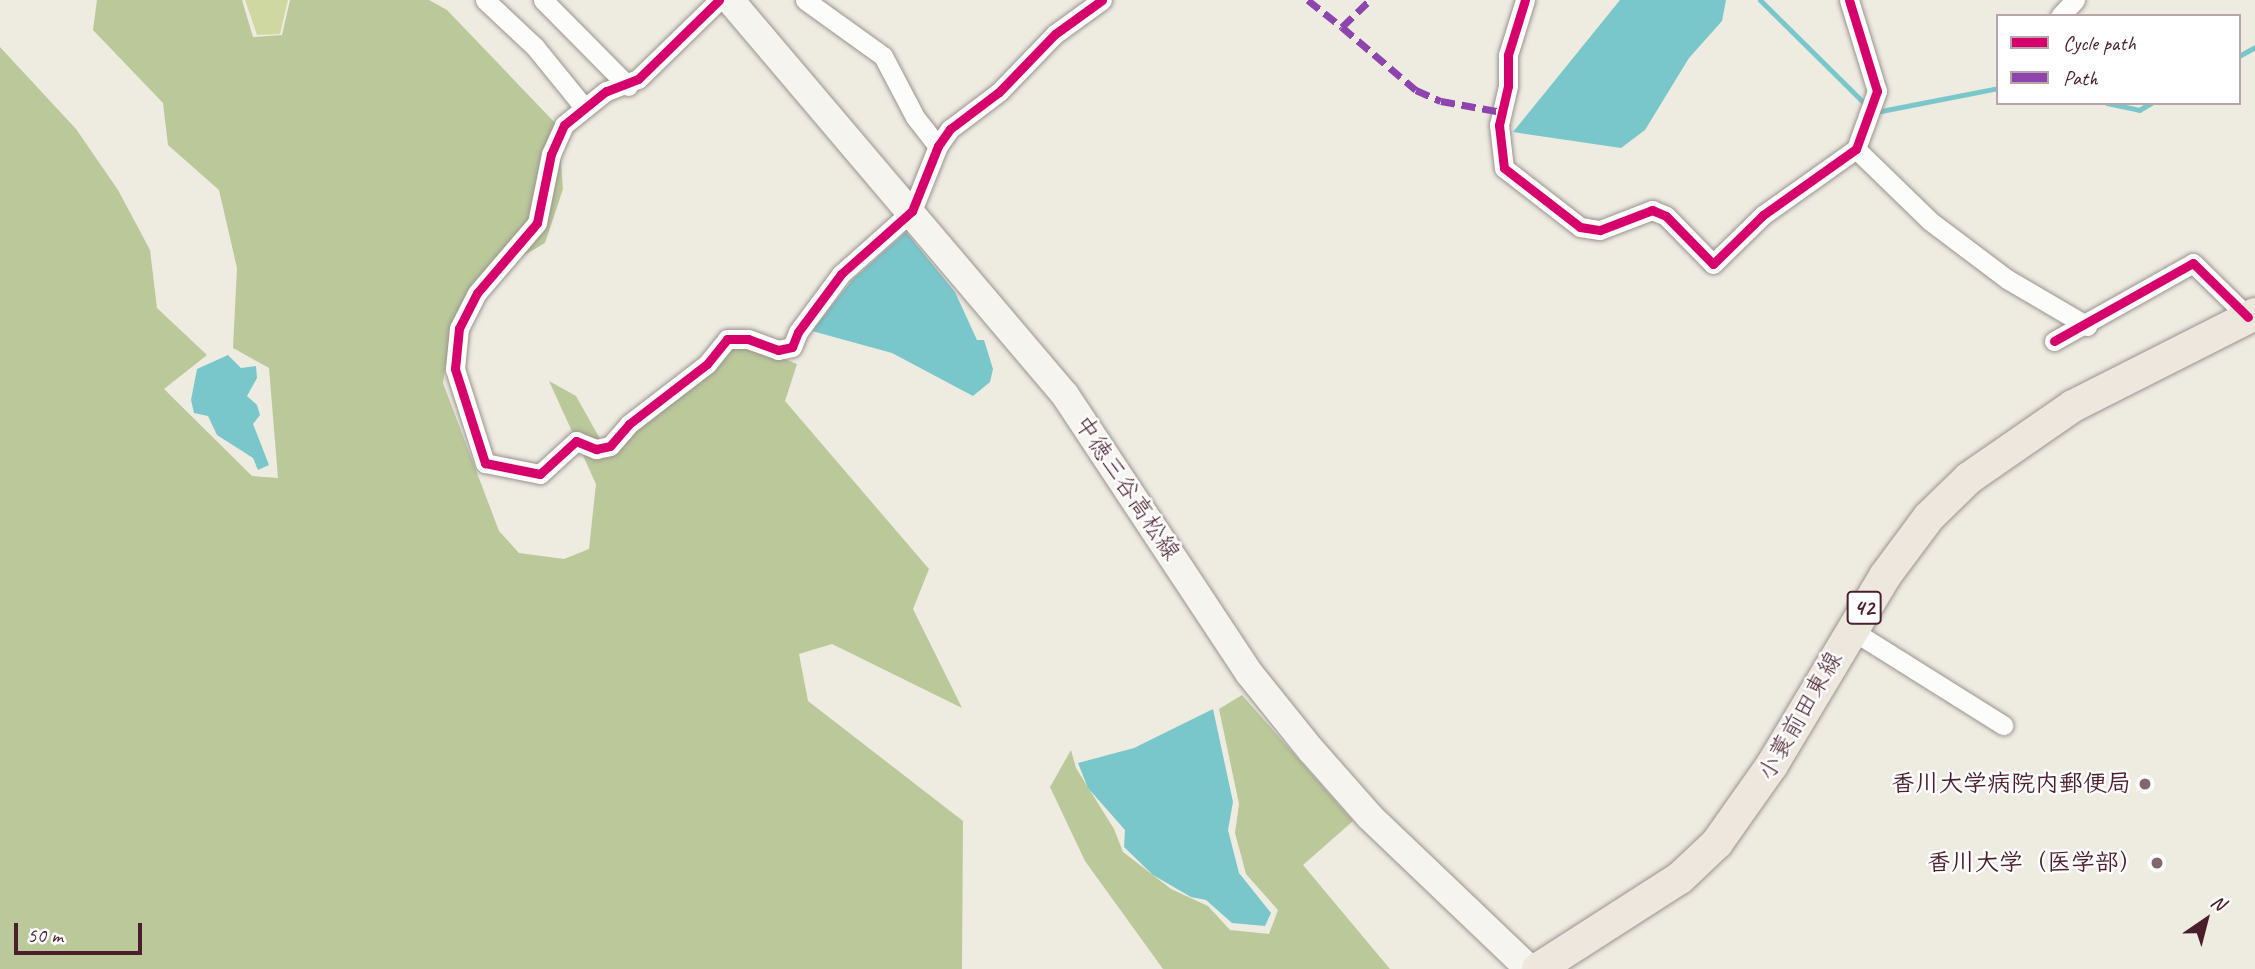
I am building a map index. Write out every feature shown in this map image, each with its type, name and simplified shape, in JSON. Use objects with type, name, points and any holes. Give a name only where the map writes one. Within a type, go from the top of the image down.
[{"type":"main road","name":"中徳三谷高松線","points":[[730,0],[912,211],[1065,395],[1250,673],[1303,741],[1370,817],[1529,969]]},
{"type":"main road","name":"小蓑前田東線","points":[[1538,969],[1680,878],[1717,843],[1765,776],[1850,629],[1929,517],[1969,478],[2073,406],[2251,315]]},
{"type":"street","points":[[485,0],[535,47],[583,106]]},
{"type":"street","points":[[543,0],[628,86]]},
{"type":"street","points":[[719,0],[628,86],[606,91],[583,106],[564,125],[551,154],[537,223],[477,293],[459,328],[455,369],[485,463],[540,474],[576,441],[596,449],[610,446],[629,424],[707,364],[727,339],[748,339],[778,350],[792,347],[798,332],[841,274],[912,211],[938,146],[950,129],[999,92],[1055,34],[1102,0]]},
{"type":"street","points":[[805,0],[883,56],[910,108],[938,146]]},
{"type":"street","points":[[1525,0],[1508,55],[1508,86],[1499,125],[1504,168],[1580,227],[1600,230],[1652,211],[1666,216],[1713,264],[1763,215],[1856,149],[1877,91],[1849,0]]},
{"type":"street","points":[[2062,14],[2076,0]]},
{"type":"street","points":[[1856,149],[1941,229],[2007,279],[2087,326]]},
{"type":"street","points":[[2054,341],[2087,326],[2193,263],[2251,315]]},
{"type":"street","points":[[1850,629],[2003,725]]},
{"type":"green space","points":[[97,0],[242,0],[253,37],[282,35],[290,0],[429,0],[447,10],[558,126],[563,189],[545,243],[501,269],[452,324],[443,383],[499,531],[519,553],[564,559],[589,549],[596,484],[549,381],[576,396],[604,446],[743,342],[797,364],[785,401],[929,569],[913,609],[962,708],[832,644],[799,654],[808,701],[963,821],[962,969],[0,969],[0,47],[76,129],[118,190],[150,250],[157,308],[207,355],[164,389],[252,476],[278,478],[269,368],[233,348],[237,268],[219,190],[168,145],[163,103],[93,30]]},
{"type":"green space","points":[[245,0],[288,0],[280,34],[257,35]]},
{"type":"green space","points":[[1242,695],[1353,821],[1303,865],[1390,969],[1163,969],[1085,861],[1050,787],[1071,750],[1076,768],[1114,829],[1123,852],[1171,889],[1208,906],[1230,930],[1269,934],[1278,910],[1246,874],[1235,833],[1239,804],[1219,709]]},
{"type":"water","points":[[1620,0],[1726,0],[1722,21],[1689,58],[1645,130],[1621,148],[1513,132]]},
{"type":"water","points":[[906,232],[955,292],[977,340],[984,340],[993,369],[990,382],[973,396],[892,353],[812,331],[852,280]]},
{"type":"water","points":[[228,355],[241,368],[256,366],[257,378],[247,396],[257,405],[260,415],[253,424],[269,465],[258,470],[253,458],[217,435],[208,416],[194,413],[191,400],[197,369]]},
{"type":"water","points":[[1213,709],[1233,802],[1228,830],[1239,873],[1271,913],[1265,926],[1232,923],[1206,900],[1191,897],[1153,875],[1124,847],[1125,830],[1088,788],[1078,763],[1134,748]]},
{"type":"waterway","points":[[1760,0],[1864,103],[1881,111],[1996,88]]},
{"type":"waterway","points":[[2241,55],[2255,47]]},
{"type":"waterway","points":[[2116,105],[2139,110],[2148,105]]},
{"type":"marked path","points":[[1308,0],[1342,27],[1370,0]]},
{"type":"marked path","points":[[1342,27],[1416,90],[1441,101],[1502,112]]},
{"type":"cycle path","points":[[719,0],[638,79],[606,91],[564,125],[551,154],[537,223],[477,293],[459,328],[455,369],[485,463],[540,474],[576,441],[596,449],[610,446],[629,424],[707,364],[727,339],[748,339],[778,350],[792,347],[798,332],[841,274],[912,211],[938,146],[950,129],[999,92],[1055,34],[1102,0]]},
{"type":"cycle path","points":[[1525,0],[1508,55],[1508,86],[1499,125],[1504,168],[1580,227],[1600,230],[1652,210],[1666,216],[1713,264],[1763,215],[1856,149],[1877,91],[1849,0]]},
{"type":"cycle path","points":[[2054,341],[2193,263],[2248,317]]},
{"type":"place","name":"香川大学病院内郵便局","points":[[2145,784]]},
{"type":"place","name":"香川大学（医学部）","points":[[2157,863]]}]
